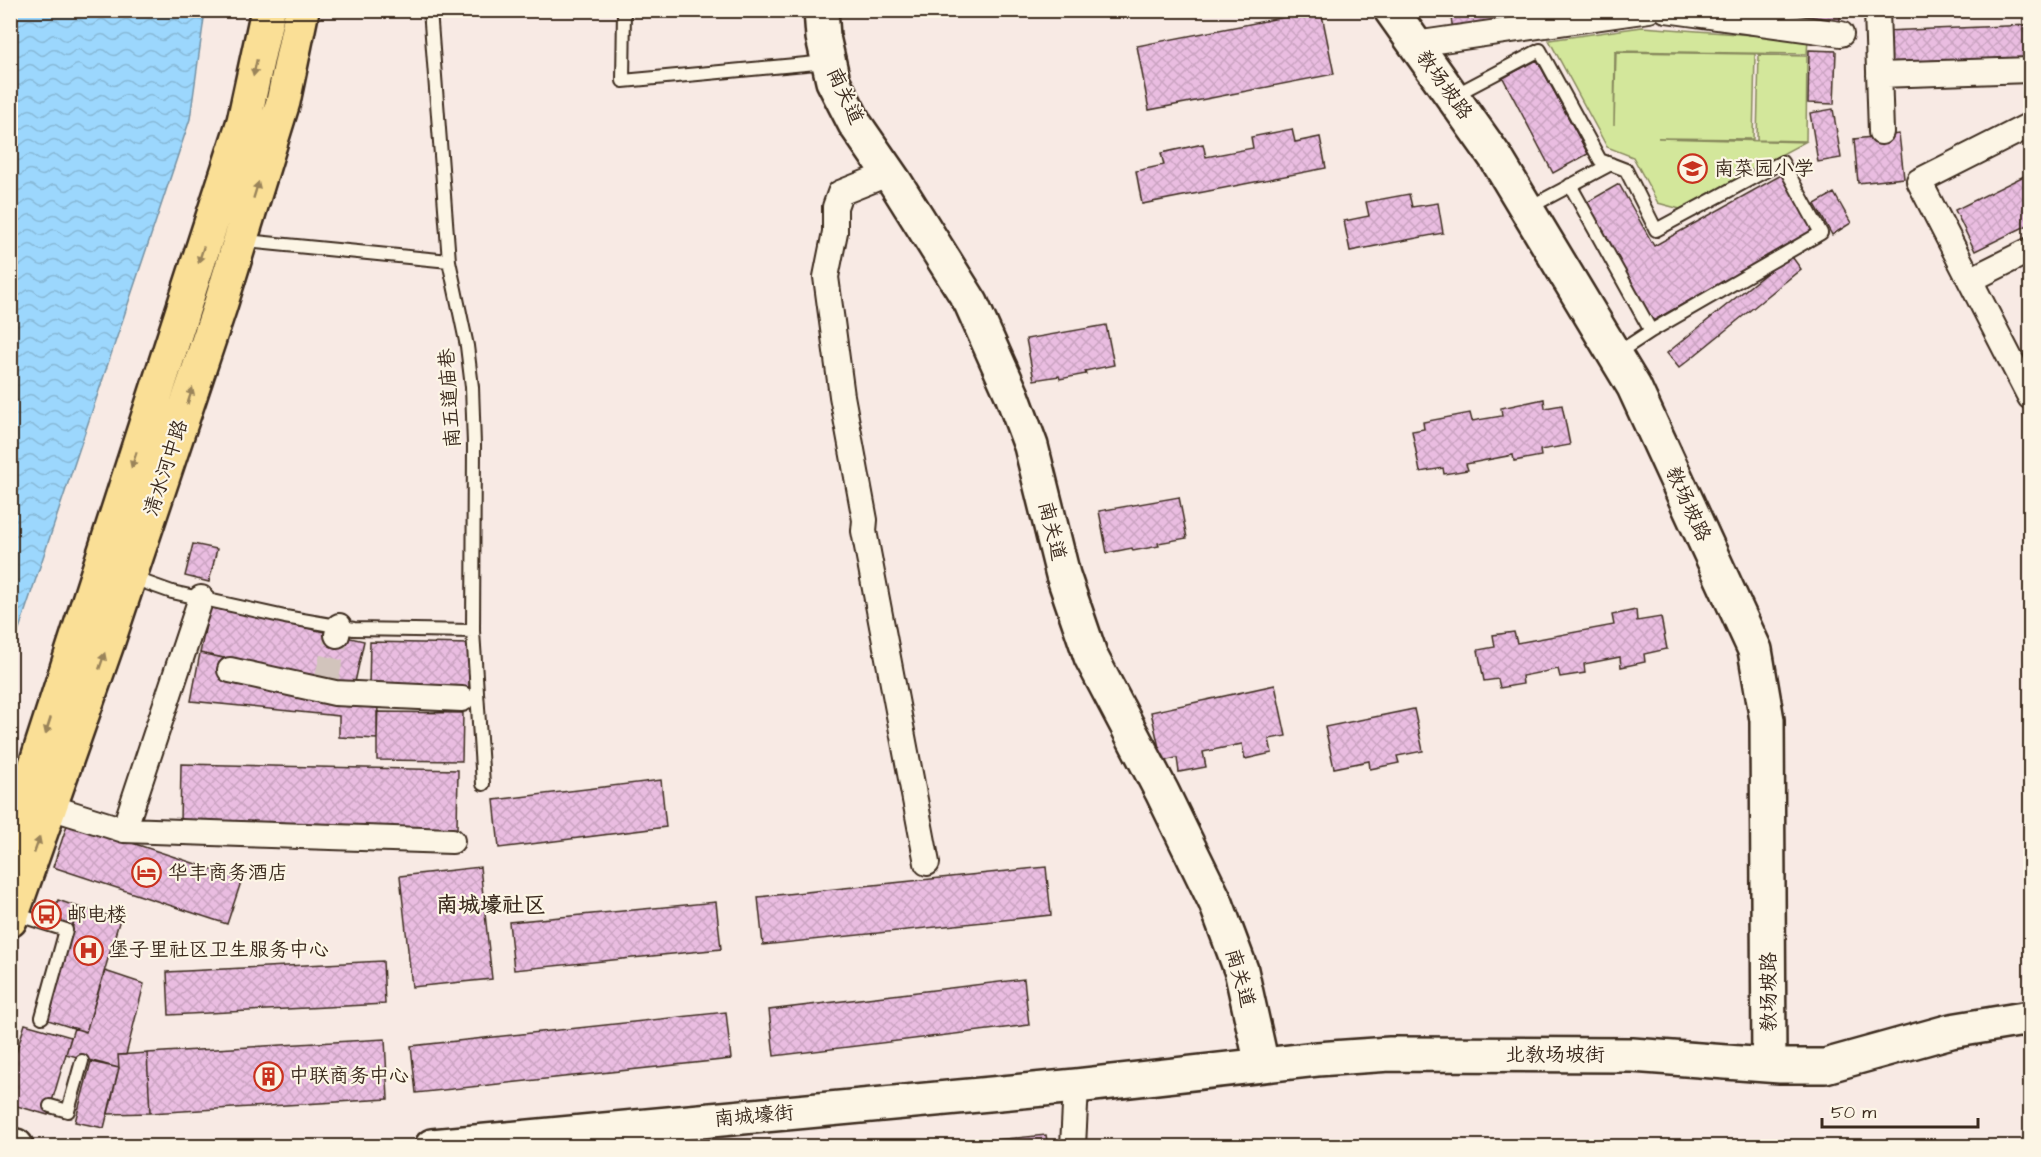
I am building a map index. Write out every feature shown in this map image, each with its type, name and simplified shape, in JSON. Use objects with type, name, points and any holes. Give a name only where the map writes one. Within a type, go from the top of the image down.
[{"type":"main road","name":"清水河中路","points":[[10,836],[32,775],[241,131],[268,10]]},
{"type":"main road","name":"清水河中路","points":[[12,917],[130,577],[241,237],[284,102],[302,10]]},
{"type":"street","name":"南关道","points":[[821,10],[823,37],[833,81],[855,124],[890,173],[971,303],[1012,395],[1031,446],[1063,575],[1091,657],[1162,792],[1216,903],[1241,970],[1262,1065]]},
{"type":"street","name":"教场坡路","points":[[1391,10],[1496,158],[1634,387],[1755,650],[1767,720],[1769,1065]]},
{"type":"street","points":[[1877,10],[1881,132]]},
{"type":"street","points":[[1415,44],[1665,11],[1841,34]]},
{"type":"street","points":[[1879,75],[2031,70]]},
{"type":"street","points":[[2031,125],[1919,181],[2031,397]]},
{"type":"street","points":[[890,173],[840,193],[835,207],[835,232],[826,277],[842,396],[865,520],[864,531],[927,863]]},
{"type":"street","points":[[1970,280],[2031,250]]},
{"type":"street","points":[[124,830],[201,598]]},
{"type":"street","points":[[230,670],[324,686],[335,693],[462,699]]},
{"type":"street","points":[[50,807],[124,830],[452,841]]},
{"type":"street","name":"北教场坡街","points":[[1076,1086],[1317,1059],[1390,1054],[1632,1055],[1769,1065],[1826,1066],[1951,1031],[2031,1018]]},
{"type":"street","points":[[1073,1146],[1076,1086]]},
{"type":"street","name":"南城壕街","points":[[432,1146],[1076,1086]]},
{"type":"street","points":[[10,1145],[16,1146]]},
{"type":"lane","name":"南五道庙巷","points":[[430,10],[449,261],[467,346],[472,387],[473,631],[483,784]]},
{"type":"lane","points":[[624,10],[623,81],[829,62]]},
{"type":"lane","points":[[1452,97],[1540,50],[1600,160],[1626,170],[1656,230],[1782,162],[1821,233],[1651,331],[1615,355]]},
{"type":"lane","points":[[1527,209],[1611,164]]},
{"type":"lane","points":[[1570,185],[1651,331]]},
{"type":"lane","points":[[241,237],[256,242],[449,261]]},
{"type":"lane","points":[[130,577],[172,592],[338,630],[473,631]]},
{"type":"lane","points":[[12,917],[66,930],[42,1017]]},
{"type":"lane","points":[[50,1106],[68,1111],[82,1061]]},
{"type":"green space","points":[[1642,27],[1808,39],[1807,54],[1615,51],[1614,125],[1616,52],[1755,54],[1753,139],[1658,138],[1805,142],[1680,209],[1658,203],[1633,157],[1607,147],[1549,40]]},
{"type":"green space","points":[[1759,55],[1807,56],[1806,141],[1757,140]]},
{"type":"water","points":[[11,10],[205,11],[190,119],[11,653]]},
{"type":"building","points":[[1321,10],[1334,74],[1149,110],[1137,46]]},
{"type":"building","points":[[1450,10],[1584,10],[1453,31]]},
{"type":"building","points":[[1704,10],[1841,10],[1839,26]]},
{"type":"building","points":[[2030,25],[2030,65],[1886,71],[1885,31]]},
{"type":"building","points":[[1809,50],[1836,51],[1834,104],[1808,103]]},
{"type":"building","points":[[1537,60],[1588,154],[1553,173],[1503,78]]},
{"type":"building","points":[[1833,109],[1841,158],[1818,162],[1810,113]]},
{"type":"building","points":[[1292,129],[1295,142],[1320,137],[1326,168],[1142,204],[1136,171],[1164,165],[1161,153],[1203,144],[1206,157],[1253,148],[1251,137]]},
{"type":"building","points":[[1899,134],[1904,178],[1858,183],[1854,139]]},
{"type":"building","points":[[2030,173],[2030,224],[1975,251],[1955,210]]},
{"type":"building","points":[[1783,174],[1814,231],[1651,322],[1584,204],[1619,184],[1654,246]]},
{"type":"building","points":[[1834,193],[1851,223],[1832,235],[1815,204]]},
{"type":"building","points":[[1409,194],[1412,207],[1438,203],[1443,233],[1350,251],[1344,221],[1369,216],[1366,202]]},
{"type":"building","points":[[1790,254],[1801,269],[1679,368],[1667,353]]},
{"type":"building","points":[[1106,325],[1114,365],[1060,379],[1059,376],[1034,380],[1026,339]]},
{"type":"building","points":[[1544,399],[1545,408],[1562,405],[1570,445],[1540,450],[1541,456],[1514,461],[1513,455],[1466,464],[1468,470],[1444,474],[1443,468],[1420,472],[1412,431],[1424,429],[1423,422],[1470,413],[1472,421],[1502,416],[1501,408]]},
{"type":"building","points":[[1179,497],[1187,538],[1158,543],[1159,546],[1133,551],[1132,548],[1107,553],[1099,511]]},
{"type":"building","points":[[193,544],[217,549],[209,582],[185,576]]},
{"type":"building","points":[[210,606],[364,641],[354,687],[200,653]]},
{"type":"building","points":[[1636,610],[1637,621],[1661,617],[1667,649],[1644,654],[1645,662],[1621,667],[1620,657],[1584,664],[1585,673],[1560,677],[1558,669],[1522,676],[1523,684],[1500,688],[1498,679],[1484,681],[1478,650],[1495,647],[1493,635],[1514,632],[1517,643],[1614,625],[1612,615]]},
{"type":"building","points":[[370,642],[470,644],[469,689],[369,687]]},
{"type":"building","points":[[200,653],[225,658],[223,678],[378,703],[377,739],[339,737],[339,716],[191,701]]},
{"type":"building","points":[[1275,685],[1286,736],[1269,739],[1272,753],[1245,759],[1242,744],[1203,752],[1206,767],[1179,772],[1177,758],[1162,761],[1151,712]]},
{"type":"building","points":[[1414,709],[1423,751],[1397,756],[1399,763],[1370,769],[1369,761],[1334,768],[1325,727]]},
{"type":"building","points":[[377,712],[463,713],[462,761],[377,760]]},
{"type":"building","points":[[181,764],[458,770],[457,829],[180,823]]},
{"type":"building","points":[[661,780],[666,827],[499,848],[494,800]]},
{"type":"building","name":"华丰商务酒店","points":[[68,822],[242,879],[227,924],[53,867]]},
{"type":"building","points":[[480,867],[492,979],[412,987],[400,876]]},
{"type":"building","points":[[1046,867],[1051,915],[763,945],[758,897]]},
{"type":"building","points":[[58,900],[78,907],[72,929],[51,921]]},
{"type":"building","points":[[716,902],[721,949],[514,970],[509,922]]},
{"type":"building","name":"堡子里社区卫生服务中心","points":[[78,907],[120,919],[86,1032],[45,1019]]},
{"type":"building","points":[[383,961],[385,1004],[169,1015],[167,972]]},
{"type":"building","points":[[105,971],[144,984],[126,1055],[118,1055],[119,1068],[66,1054],[74,1028],[86,1032]]},
{"type":"building","points":[[1024,979],[1029,1025],[774,1056],[769,1010]]},
{"type":"building","points":[[726,1012],[731,1059],[416,1093],[411,1046]]},
{"type":"building","points":[[25,1024],[71,1037],[48,1115],[10,1104],[10,1072]]},
{"type":"building","name":"中联商务中心","points":[[385,1039],[388,1099],[150,1113],[147,1053]]},
{"type":"building","points":[[147,1053],[150,1113],[108,1114],[119,1068],[118,1055]]},
{"type":"building","points":[[91,1062],[119,1068],[104,1128],[75,1122]]},
{"type":"building","points":[[1046,1135],[1048,1146],[935,1146]]},
{"type":"tunnel","points":[[326,681],[337,635]]},
{"type":"place","name":"南菜园小学","points":[[1693,169]]},
{"type":"place","name":"华丰商务酒店","points":[[147,873]]},
{"type":"place","name":"邮电楼","points":[[46,915]]},
{"type":"place","name":"堡子里社区卫生服务中心","points":[[88,950]]},
{"type":"place","name":"中联商务中心","points":[[268,1076]]},
{"type":"district","name":"南城壕社区","points":[[491,905]]}]
